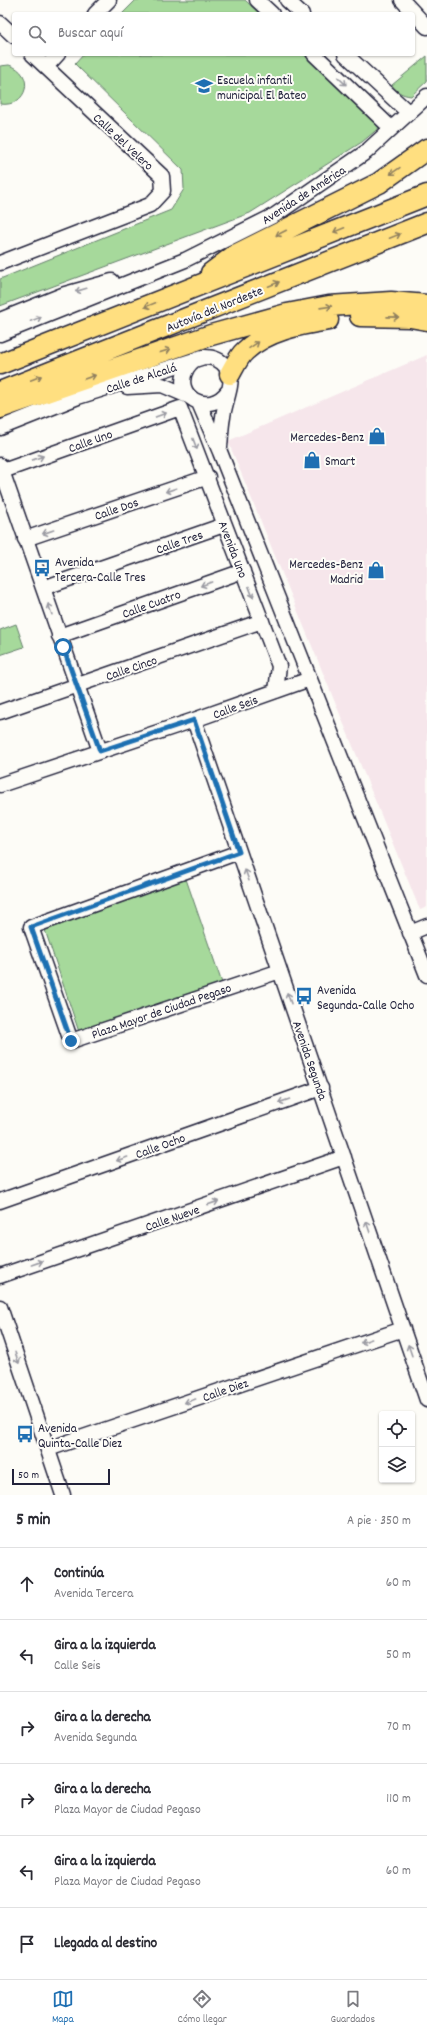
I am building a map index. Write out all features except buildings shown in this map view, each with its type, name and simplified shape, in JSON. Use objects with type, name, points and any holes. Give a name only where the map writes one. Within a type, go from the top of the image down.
[{"type":"highway","points":[[186,290],[235,255],[379,183],[427,149]]},
{"type":"highway","name":"Autovía del Nordeste","points":[[0,364],[427,195]]},
{"type":"highway","name":"Autovía del Nordeste","points":[[0,392],[427,223]]},
{"type":"highway","points":[[0,408],[190,342],[287,314],[329,306],[392,302],[427,305]]},
{"type":"highway","points":[[229,383],[244,351],[267,336],[309,323],[358,316],[410,317],[427,320]]},
{"type":"street","points":[[97,12],[109,0]]},
{"type":"street","points":[[258,0],[270,12]]},
{"type":"street","points":[[287,0],[300,12]]},
{"type":"street","points":[[402,0],[413,12]]},
{"type":"street","points":[[415,14],[427,27]]},
{"type":"street","points":[[0,23],[12,34]]},
{"type":"street","name":"Calle del Velero","points":[[0,263],[147,206],[163,191],[162,176],[34,56]]},
{"type":"street","points":[[46,67],[56,56]]},
{"type":"street","points":[[316,56],[391,128]]},
{"type":"street","points":[[348,56],[409,113]]},
{"type":"street","name":"Avenida de América","points":[[0,334],[185,260],[275,215],[366,152],[427,96]]},
{"type":"street","name":"Avenida de América","points":[[2,318],[65,294],[185,260]]},
{"type":"street","points":[[220,452],[223,417],[229,383],[222,362],[214,358],[204,357],[189,364],[184,374],[183,382],[220,452],[427,975]]},
{"type":"street","name":"Calle de Alcalá","points":[[0,428],[78,397],[204,357]]},
{"type":"street","points":[[193,399],[210,404],[218,401],[229,383]]},
{"type":"street","name":"Calle de Alcalá","points":[[78,397],[130,386],[162,385],[193,399]]},
{"type":"street","name":"Calle Uno","points":[[0,470],[180,408]]},
{"type":"street","name":"Avenida Uno","points":[[180,408],[208,477],[224,525],[279,666],[276,691]]},
{"type":"street","points":[[0,470],[100,751]]},
{"type":"street","name":"Calle Dos","points":[[25,539],[208,477]]},
{"type":"street","name":"Calle Tres","points":[[42,588],[224,525]]},
{"type":"street","name":"Calle Cuatro","points":[[59,636],[243,571]]},
{"type":"street","name":"Calle Cinco","points":[[0,712],[262,621]]},
{"type":"street","name":"Calle Seis","points":[[0,785],[194,720],[310,679]]},
{"type":"street","name":"Avenida Segunda","points":[[194,720],[427,1400]]},
{"type":"street","name":"Plaza Mayor de Ciudad Pegaso","points":[[239,852],[31,927],[71,1041],[280,971]]},
{"type":"street","points":[[410,933],[427,926]]},
{"type":"street","name":"Calle Ocho","points":[[0,1201],[320,1088]]},
{"type":"street","name":"Calle Nueve","points":[[0,1276],[344,1158]]},
{"type":"street","points":[[0,1307],[63,1495]]},
{"type":"street","name":"Calle Diez","points":[[48,1449],[403,1329]]},
{"type":"shaded area","points":[[427,355],[427,907],[420,910],[228,441]]},
{"type":"green space","points":[[136,0],[245,0],[258,12],[124,12]]},
{"type":"green space","points":[[82,56],[305,56],[380,127],[362,142],[250,213],[0,306],[0,279],[171,210],[184,189],[183,170],[75,64]]},
{"type":"green space","points":[[427,56],[427,81],[411,96],[402,94],[396,90],[392,85]]},
{"type":"green space","points":[[9,65],[18,69],[23,75],[25,89],[22,96],[17,101],[10,104],[0,104],[0,66]]},
{"type":"green space","points":[[16,624],[24,647],[0,655],[0,630]]},
{"type":"green space","points":[[186,879],[222,983],[79,1032],[44,927]]},
{"type":"place","name":"Escuela infantil municipal El Bateo","points":[[204,86]]},
{"type":"place","name":"Mercedes-Benz","points":[[377,436]]},
{"type":"place","name":"Smart","points":[[312,460]]},
{"type":"place","name":"Avenida Tercera-Calle Tres","points":[[42,568]]},
{"type":"place","name":"Mercedes-Benz Madrid","points":[[376,570]]},
{"type":"place","name":"Avenida Segunda-Calle Ocho","points":[[304,996]]},
{"type":"place","name":"Avenida Quinta-Calle Diez","points":[[25,1434]]},
{"type":"route","points":[[63,647],[100,751],[194,720],[239,852],[31,927],[71,1041]]}]
